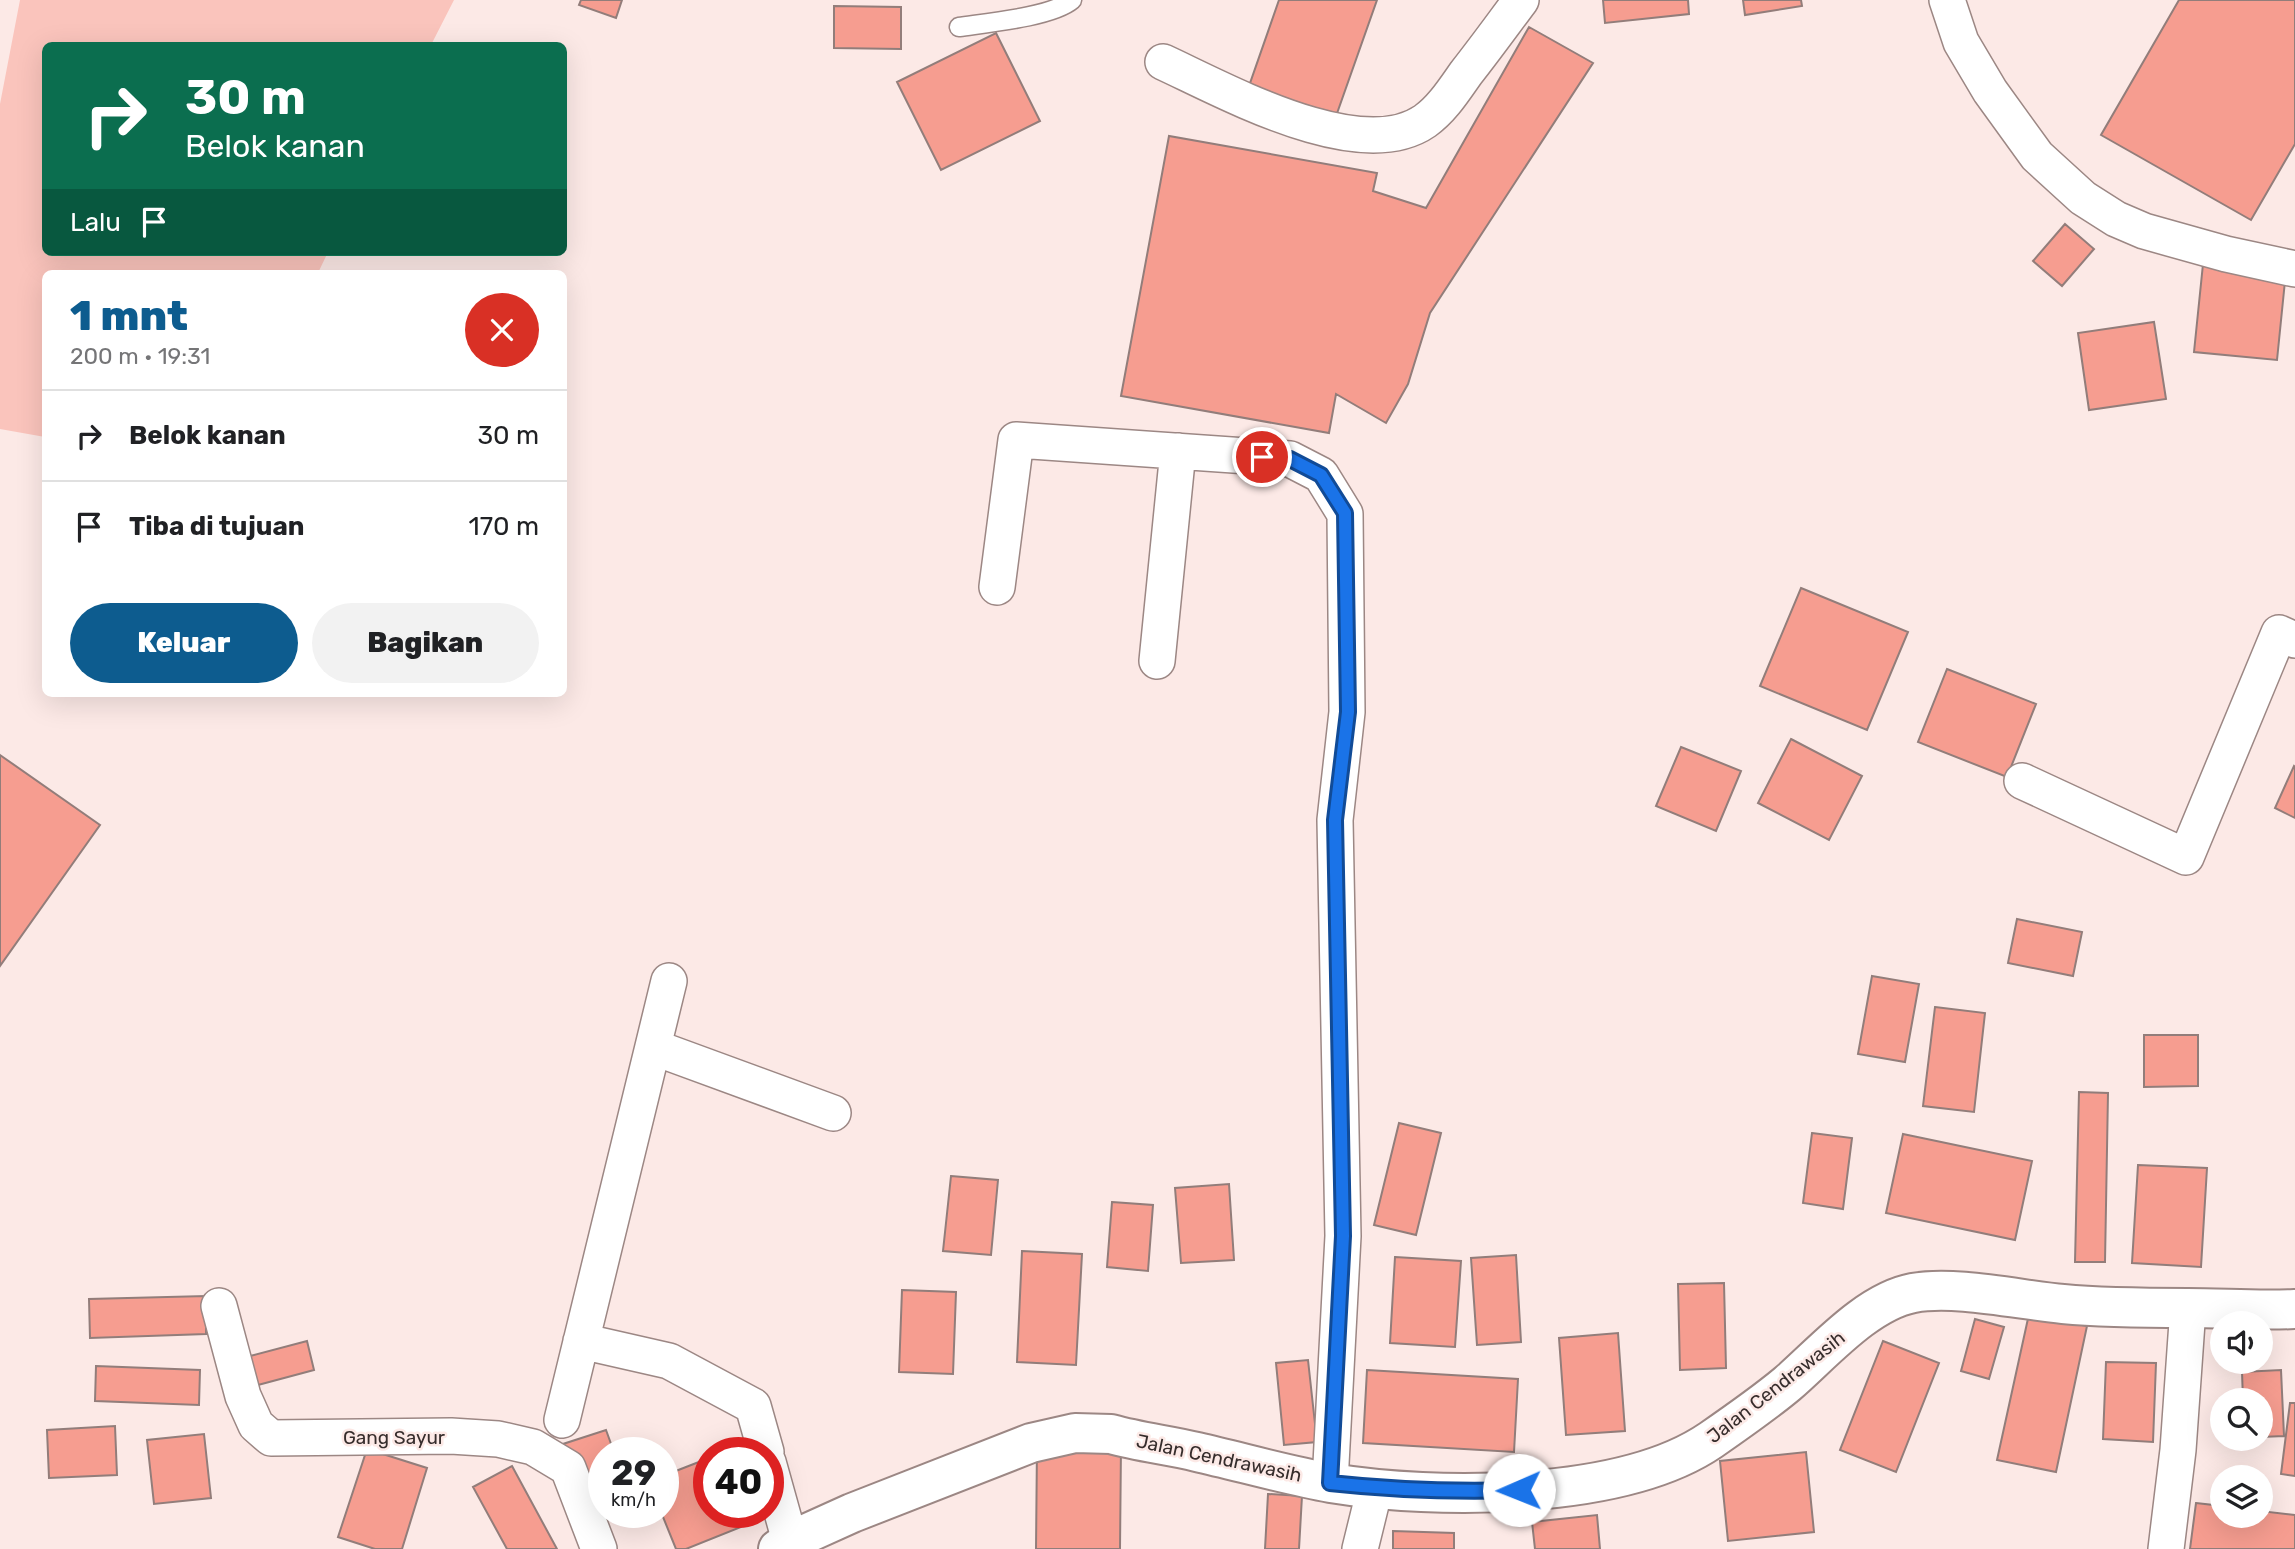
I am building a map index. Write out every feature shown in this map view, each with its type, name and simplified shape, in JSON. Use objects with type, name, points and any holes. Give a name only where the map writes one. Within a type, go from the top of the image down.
[{"type":"street","points":[[1163,62],[1232,94],[1323,130],[1380,136],[1415,127],[1439,109],[1521,0]]},
{"type":"street","points":[[1947,0],[1961,42],[1990,91],[2037,156],[2084,198],[2116,219],[2144,231],[2226,254],[2295,269]]},
{"type":"street","points":[[998,587],[1016,440],[1290,459],[1321,475],[1345,513],[1348,712],[1335,820],[1343,1236],[1330,1483]]},
{"type":"street","points":[[1157,661],[1178,452]]},
{"type":"street","points":[[2022,780],[2186,857],[2279,633],[2295,640]]},
{"type":"street","points":[[562,1420],[669,981]]},
{"type":"street","points":[[653,1047],[833,1113]]},
{"type":"street","name":"Jalan Cendrawasih","points":[[784,1545],[863,1508],[1020,1447],[1075,1433],[1111,1434],[1330,1483],[1375,1488],[1443,1492],[1560,1488],[1634,1474],[1673,1460],[1707,1442],[1752,1411],[1874,1310],[1895,1298],[1914,1293],[1975,1294],[2064,1304],[2134,1308],[2295,1309]]},
{"type":"street","name":"Gang Sayur","points":[[219,1306],[243,1396],[256,1425],[271,1438],[451,1436],[498,1439],[533,1447],[568,1468],[599,1549]]},
{"type":"street","points":[[2166,1549],[2178,1450],[2188,1308]]},
{"type":"street","points":[[581,1342],[669,1361],[753,1406],[762,1437]]},
{"type":"street","points":[[1360,1549],[1375,1488]]},
{"type":"lane","points":[[959,27],[1025,16],[1066,5],[1072,0]]},
{"type":"shaded area","points":[[20,0],[454,0],[433,42],[42,42],[42,256],[326,256],[319,270],[42,270],[42,436],[0,429],[0,104]]},
{"type":"building","points":[[581,0],[622,0],[616,18],[579,5]]},
{"type":"building","points":[[1279,0],[1377,0],[1335,119],[1248,89]]},
{"type":"building","points":[[1603,0],[1688,0],[1689,14],[1605,23]]},
{"type":"building","points":[[1743,0],[1801,0],[1802,6],[1745,15]]},
{"type":"building","points":[[2179,0],[2295,0],[2295,144],[2251,220],[2101,135]]},
{"type":"building","points":[[834,6],[901,7],[901,49],[834,48]]},
{"type":"building","points":[[1529,27],[1593,63],[1430,313],[1408,384],[1386,423],[1336,394],[1329,433],[1121,396],[1169,136],[1377,173],[1373,191],[1426,208]]},
{"type":"building","points":[[996,33],[1040,121],[941,170],[897,82]]},
{"type":"building","points":[[2065,224],[2094,249],[2062,286],[2033,261]]},
{"type":"building","points":[[2203,264],[2286,271],[2277,360],[2194,352]]},
{"type":"building","points":[[2154,322],[2166,399],[2089,410],[2078,333]]},
{"type":"building","points":[[1801,588],[1908,632],[1867,730],[1760,686]]},
{"type":"building","points":[[1947,669],[2036,704],[2007,777],[1918,742]]},
{"type":"building","points":[[1791,739],[1862,776],[1829,840],[1758,803]]},
{"type":"building","points":[[1681,747],[1741,771],[1716,831],[1656,806]]},
{"type":"building","points":[[0,755],[100,825],[0,966]]},
{"type":"building","points":[[2295,767],[2295,818],[2275,808]]},
{"type":"building","points":[[2017,919],[2082,932],[2073,976],[2008,963]]},
{"type":"building","points":[[1872,976],[1919,984],[1905,1062],[1858,1054]]},
{"type":"building","points":[[1935,1007],[1985,1013],[1974,1112],[1923,1106]]},
{"type":"building","points":[[2144,1035],[2198,1035],[2198,1086],[2144,1087]]},
{"type":"building","points":[[2079,1092],[2108,1093],[2105,1262],[2075,1262]]},
{"type":"building","points":[[1399,1123],[1441,1133],[1416,1235],[1374,1225]]},
{"type":"building","points":[[1812,1133],[1852,1138],[1843,1209],[1803,1203]]},
{"type":"building","points":[[1903,1134],[2032,1161],[2015,1240],[1886,1213]]},
{"type":"building","points":[[2138,1165],[2207,1168],[2201,1267],[2132,1263]]},
{"type":"building","points":[[951,1176],[998,1180],[991,1255],[943,1251]]},
{"type":"building","points":[[1229,1184],[1234,1260],[1181,1263],[1175,1188]]},
{"type":"building","points":[[1112,1202],[1153,1205],[1148,1271],[1107,1267]]},
{"type":"building","points":[[1022,1251],[1082,1254],[1076,1365],[1017,1362]]},
{"type":"building","points":[[1516,1255],[1521,1342],[1477,1345],[1471,1258]]},
{"type":"building","points":[[1395,1257],[1461,1261],[1455,1347],[1390,1343]]},
{"type":"building","points":[[1724,1283],[1726,1368],[1680,1370],[1678,1284]]},
{"type":"building","points":[[902,1290],[956,1292],[953,1374],[899,1372]]},
{"type":"building","points":[[206,1296],[206,1334],[90,1338],[89,1299]]},
{"type":"building","points":[[2029,1314],[2087,1326],[2056,1472],[1997,1460]]},
{"type":"building","points":[[1975,1319],[2004,1327],[1989,1379],[1961,1371]]},
{"type":"building","points":[[1618,1333],[1625,1431],[1566,1435],[1559,1338]]},
{"type":"building","points":[[307,1341],[314,1370],[258,1385],[250,1356]]},
{"type":"building","points":[[1883,1341],[1939,1363],[1896,1472],[1840,1450]]},
{"type":"building","points":[[1308,1360],[1317,1442],[1284,1445],[1276,1363]]},
{"type":"building","points":[[2106,1362],[2156,1363],[2153,1442],[2103,1439]]},
{"type":"building","points":[[96,1366],[200,1370],[199,1405],[95,1401]]},
{"type":"building","points":[[1367,1370],[1518,1379],[1514,1452],[1363,1443]]},
{"type":"building","points":[[2273,1370],[2281,1370],[2284,1436],[2273,1436],[2273,1388],[2243,1388],[2242,1374],[2273,1374]]},
{"type":"building","points":[[2290,1403],[2295,1403],[2295,1476],[2281,1474]]},
{"type":"building","points":[[115,1426],[117,1475],[49,1478],[47,1430]]},
{"type":"building","points":[[606,1430],[609,1437],[588,1437],[588,1515],[563,1444]]},
{"type":"building","points":[[204,1434],[211,1498],[154,1504],[147,1440]]},
{"type":"building","points":[[1037,1445],[1121,1445],[1120,1549],[1036,1549]]},
{"type":"building","points":[[367,1449],[427,1468],[402,1549],[375,1549],[338,1537]]},
{"type":"building","points":[[1806,1452],[1814,1532],[1728,1541],[1720,1461]]},
{"type":"building","points":[[693,1464],[693,1528],[738,1528],[686,1549],[676,1549],[667,1528],[679,1528],[679,1470]]},
{"type":"building","points":[[512,1466],[557,1549],[507,1549],[473,1487]]},
{"type":"building","points":[[1268,1494],[1302,1496],[1299,1549],[1265,1549]]},
{"type":"building","points":[[2196,1503],[2210,1505],[2210,1528],[2273,1528],[2273,1512],[2295,1515],[2295,1549],[2190,1549]]},
{"type":"building","points":[[1597,1515],[1600,1549],[1535,1549],[1532,1522]]},
{"type":"building","points":[[1393,1531],[1454,1533],[1454,1549],[1393,1549]]},
{"type":"route","points":[[1262,457],[1290,459],[1321,475],[1345,513],[1348,712],[1335,820],[1343,1236],[1330,1483],[1443,1492],[1519,1490]]}]
